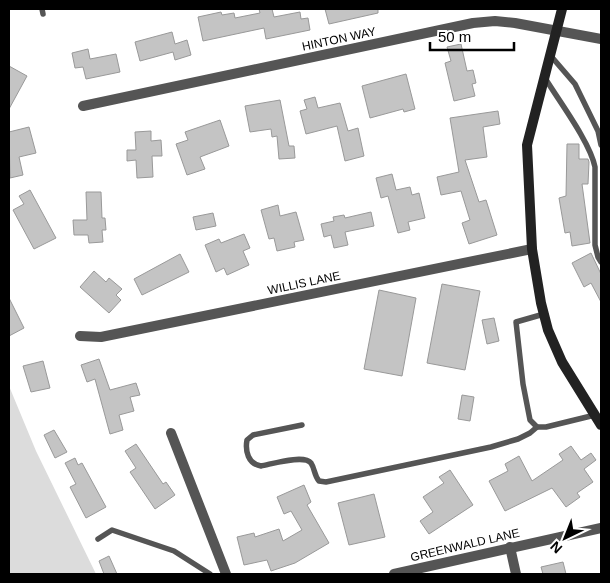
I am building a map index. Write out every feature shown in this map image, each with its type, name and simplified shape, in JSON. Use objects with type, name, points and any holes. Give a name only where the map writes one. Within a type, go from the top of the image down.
[{"type":"main road","points":[[562,9],[527,145],[532,249],[548,330],[562,362],[601,425]]},
{"type":"street","name":"HINTON WAY","points":[[83,106],[473,23],[495,21],[557,30],[601,39]]},
{"type":"street","name":"WILLIS LANE","points":[[80,336],[101,337],[532,249]]},
{"type":"street","points":[[171,433],[226,574]]},
{"type":"street","name":"GREENWALD LANE","points":[[394,574],[601,528]]},
{"type":"street","points":[[510,547],[516,574]]},
{"type":"lane","points":[[550,55],[575,84],[598,130],[601,145]]},
{"type":"lane","points":[[545,78],[594,159],[595,245],[601,262]]},
{"type":"lane","points":[[544,314],[516,322],[523,384],[530,420],[537,427],[546,427],[595,415]]},
{"type":"lane","points":[[302,425],[253,436],[247,440],[246,446],[249,459],[254,465],[261,466],[300,459],[307,460],[312,465],[315,476],[319,481],[326,482],[491,447],[530,434],[537,427]]},
{"type":"lane","points":[[98,539],[112,530],[174,552],[210,574]]},
{"type":"shaded area","points":[[9,386],[36,451],[96,574],[9,574]]},
{"type":"building","points":[[259,9],[272,9],[274,17],[300,12],[301,19],[308,18],[310,30],[266,39],[264,28],[203,41],[198,17],[221,12],[222,15],[234,13],[235,18],[260,13]]},
{"type":"building","points":[[325,9],[378,9],[378,13],[329,24]]},
{"type":"building","points":[[172,32],[175,44],[187,40],[191,55],[175,60],[173,52],[140,61],[135,42]]},
{"type":"building","points":[[461,44],[467,71],[473,70],[476,83],[472,84],[475,96],[454,101],[445,63],[451,61],[447,47]]},
{"type":"building","points":[[88,49],[90,59],[116,54],[120,72],[86,79],[83,67],[75,68],[72,53]]},
{"type":"building","points":[[9,66],[27,76],[9,109]]},
{"type":"building","points":[[406,74],[415,109],[404,112],[403,109],[370,118],[362,86]]},
{"type":"building","points":[[315,97],[318,108],[340,103],[348,131],[358,128],[364,156],[345,161],[337,126],[306,134],[300,111],[307,109],[304,100]]},
{"type":"building","points":[[280,100],[289,146],[294,146],[295,158],[279,159],[277,136],[272,137],[271,129],[250,132],[245,106]]},
{"type":"building","points":[[498,111],[500,124],[483,127],[487,157],[465,160],[479,202],[486,200],[497,235],[469,244],[462,223],[470,220],[461,191],[441,195],[437,177],[459,172],[450,118]]},
{"type":"building","points":[[220,120],[229,146],[200,157],[205,169],[187,175],[176,144],[188,140],[185,132]]},
{"type":"building","points":[[29,127],[36,153],[19,157],[23,175],[10,178],[9,132]]},
{"type":"building","points":[[151,131],[151,141],[161,140],[162,156],[152,156],[153,177],[137,178],[136,160],[127,161],[127,150],[136,150],[135,132]]},
{"type":"building","points":[[567,144],[579,144],[579,159],[588,159],[589,162],[588,184],[582,184],[590,243],[572,246],[570,232],[565,233],[559,198],[566,196]]},
{"type":"building","points":[[392,174],[396,190],[410,187],[412,195],[419,193],[425,218],[408,222],[410,230],[398,233],[388,196],[381,198],[376,178]]},
{"type":"building","points":[[30,190],[56,238],[34,249],[13,210],[24,204],[19,196]]},
{"type":"building","points":[[86,192],[101,192],[102,218],[105,218],[106,230],[102,230],[103,242],[89,243],[88,235],[74,235],[73,220],[87,220]]},
{"type":"building","points":[[278,205],[280,216],[296,212],[304,240],[294,242],[295,247],[277,251],[274,238],[269,239],[261,210]]},
{"type":"building","points":[[371,212],[374,226],[345,232],[348,245],[334,248],[331,235],[324,237],[321,224],[334,221],[333,217],[344,215],[345,218]]},
{"type":"building","points":[[213,213],[216,226],[196,230],[193,217]]},
{"type":"building","points":[[244,234],[250,248],[243,251],[249,265],[227,275],[224,268],[216,272],[205,245],[219,239],[221,243]]},
{"type":"building","points":[[591,253],[601,274],[601,302],[591,283],[584,287],[572,263]]},
{"type":"building","points":[[180,254],[189,272],[142,295],[134,279]]},
{"type":"building","points":[[94,271],[106,282],[109,278],[122,289],[116,295],[121,300],[109,313],[80,287]]},
{"type":"building","points":[[442,284],[480,291],[465,370],[427,363]]},
{"type":"building","points":[[379,290],[416,298],[402,376],[364,369]]},
{"type":"building","points":[[9,298],[24,328],[9,336]]},
{"type":"building","points":[[494,318],[499,341],[487,344],[482,320]]},
{"type":"building","points":[[99,359],[110,390],[136,383],[140,395],[130,397],[134,411],[119,415],[123,430],[110,434],[95,379],[87,382],[81,365]]},
{"type":"building","points":[[43,361],[50,388],[31,392],[23,366]]},
{"type":"building","points":[[462,395],[474,397],[470,421],[458,419]]},
{"type":"building","points":[[54,430],[67,452],[55,458],[44,435]]},
{"type":"building","points":[[136,444],[163,484],[166,482],[175,495],[155,509],[130,472],[136,468],[125,451]]},
{"type":"building","points":[[571,446],[581,460],[591,453],[596,460],[584,469],[593,482],[577,493],[580,497],[566,507],[552,488],[505,511],[489,481],[508,471],[505,464],[519,456],[532,481],[563,460],[559,454]]},
{"type":"building","points":[[75,458],[78,465],[82,463],[106,507],[86,518],[70,487],[76,484],[65,463]]},
{"type":"building","points":[[450,470],[473,505],[429,534],[420,521],[433,512],[423,497],[444,483],[439,477]]},
{"type":"building","points":[[304,485],[311,502],[307,505],[329,543],[295,563],[271,571],[267,560],[244,565],[237,537],[254,533],[255,537],[279,529],[283,541],[302,530],[291,511],[284,514],[277,497]]},
{"type":"building","points":[[374,494],[385,537],[349,545],[338,503]]},
{"type":"building","points":[[109,556],[117,574],[104,574],[99,561]]},
{"type":"building","points":[[563,562],[566,574],[543,574],[541,567]]}]
